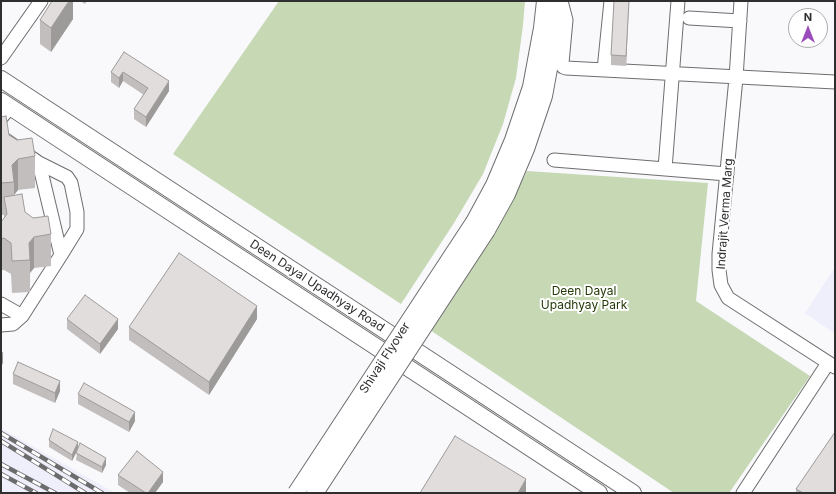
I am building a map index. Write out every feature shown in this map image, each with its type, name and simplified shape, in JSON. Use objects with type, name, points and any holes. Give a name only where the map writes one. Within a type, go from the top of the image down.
[{"type":"main road","points":[[480,226],[494,185],[513,140],[531,87],[542,28],[545,1]]},
{"type":"main road","points":[[480,226],[507,194],[526,149],[544,96],[560,1]]},
{"type":"main road","name":"Deen Dayal Upadhyay Road","points":[[1,79],[633,493]]},
{"type":"main road","name":"Deen Dayal Upadhyay Road","points":[[4,109],[595,492]]},
{"type":"main road","name":"Shivaji Flyover","points":[[296,493],[480,226]]},
{"type":"main road","name":"Shivaji Flyover","points":[[315,493],[480,226]]},
{"type":"street","points":[[1,58],[41,1]]},
{"type":"street","points":[[560,1],[566,20],[562,65],[566,68],[835,82]]},
{"type":"street","points":[[604,70],[611,1]]},
{"type":"street","points":[[665,169],[678,1]]},
{"type":"street","name":"Indrajit Verma Marg","points":[[741,1],[736,78],[719,254],[721,285],[728,298],[832,365]]},
{"type":"street","points":[[688,18],[740,22]]},
{"type":"street","points":[[1,137],[39,163],[67,177],[71,183],[77,212],[77,229],[22,316],[13,324],[1,325]]},
{"type":"street","points":[[554,160],[727,174]]},
{"type":"street","points":[[39,163],[61,256]]},
{"type":"street","points":[[1,304],[22,316]]},
{"type":"street","points":[[743,493],[832,365]]},
{"type":"shaded area","points":[[835,267],[835,334],[805,313]]},
{"type":"shaded area","points":[[1,428],[115,493],[1,493]]},
{"type":"green space","points":[[279,1],[525,1],[516,78],[503,124],[483,174],[454,223],[401,304],[173,154]]},
{"type":"green space","name":"Deen Dayal Upadhyay Park","points":[[527,171],[708,183],[696,301],[810,376],[729,493],[674,493],[430,330],[500,222]]},
{"type":"building","points":[[52,1],[69,1],[51,28],[40,20]]},
{"type":"building","points":[[614,1],[629,1],[626,56],[611,55]]},
{"type":"building","points":[[124,52],[169,81],[146,117],[134,109],[148,88],[123,72],[119,78],[111,72]]},
{"type":"building","points":[[6,116],[9,135],[17,140],[32,138],[35,156],[18,159],[12,165],[14,182],[1,183],[1,117]]},
{"type":"building","points":[[22,194],[25,212],[33,218],[48,216],[51,234],[34,237],[29,243],[30,260],[12,261],[11,243],[4,238],[1,239],[1,222],[7,214],[4,197]]},
{"type":"building","points":[[179,253],[257,306],[209,382],[129,327]]},
{"type":"building","points":[[85,295],[118,319],[100,344],[67,319]]},
{"type":"building","points":[[18,362],[60,381],[55,393],[13,374]]},
{"type":"building","points":[[84,383],[135,412],[129,422],[78,394]]},
{"type":"building","points":[[53,429],[78,442],[72,455],[49,440]]},
{"type":"building","points":[[835,432],[835,493],[803,493],[796,489]]},
{"type":"building","points":[[455,436],[526,479],[518,493],[420,493]]},
{"type":"building","points":[[80,443],[106,458],[102,467],[76,453]]},
{"type":"building","points":[[137,451],[163,472],[148,493],[118,475]]},
{"type":"railway","points":[[1,433],[102,493]]},
{"type":"railway","points":[[1,441],[85,493]]},
{"type":"railway","points":[[1,464],[55,493]]},
{"type":"railway","points":[[1,474],[36,493]]}]
